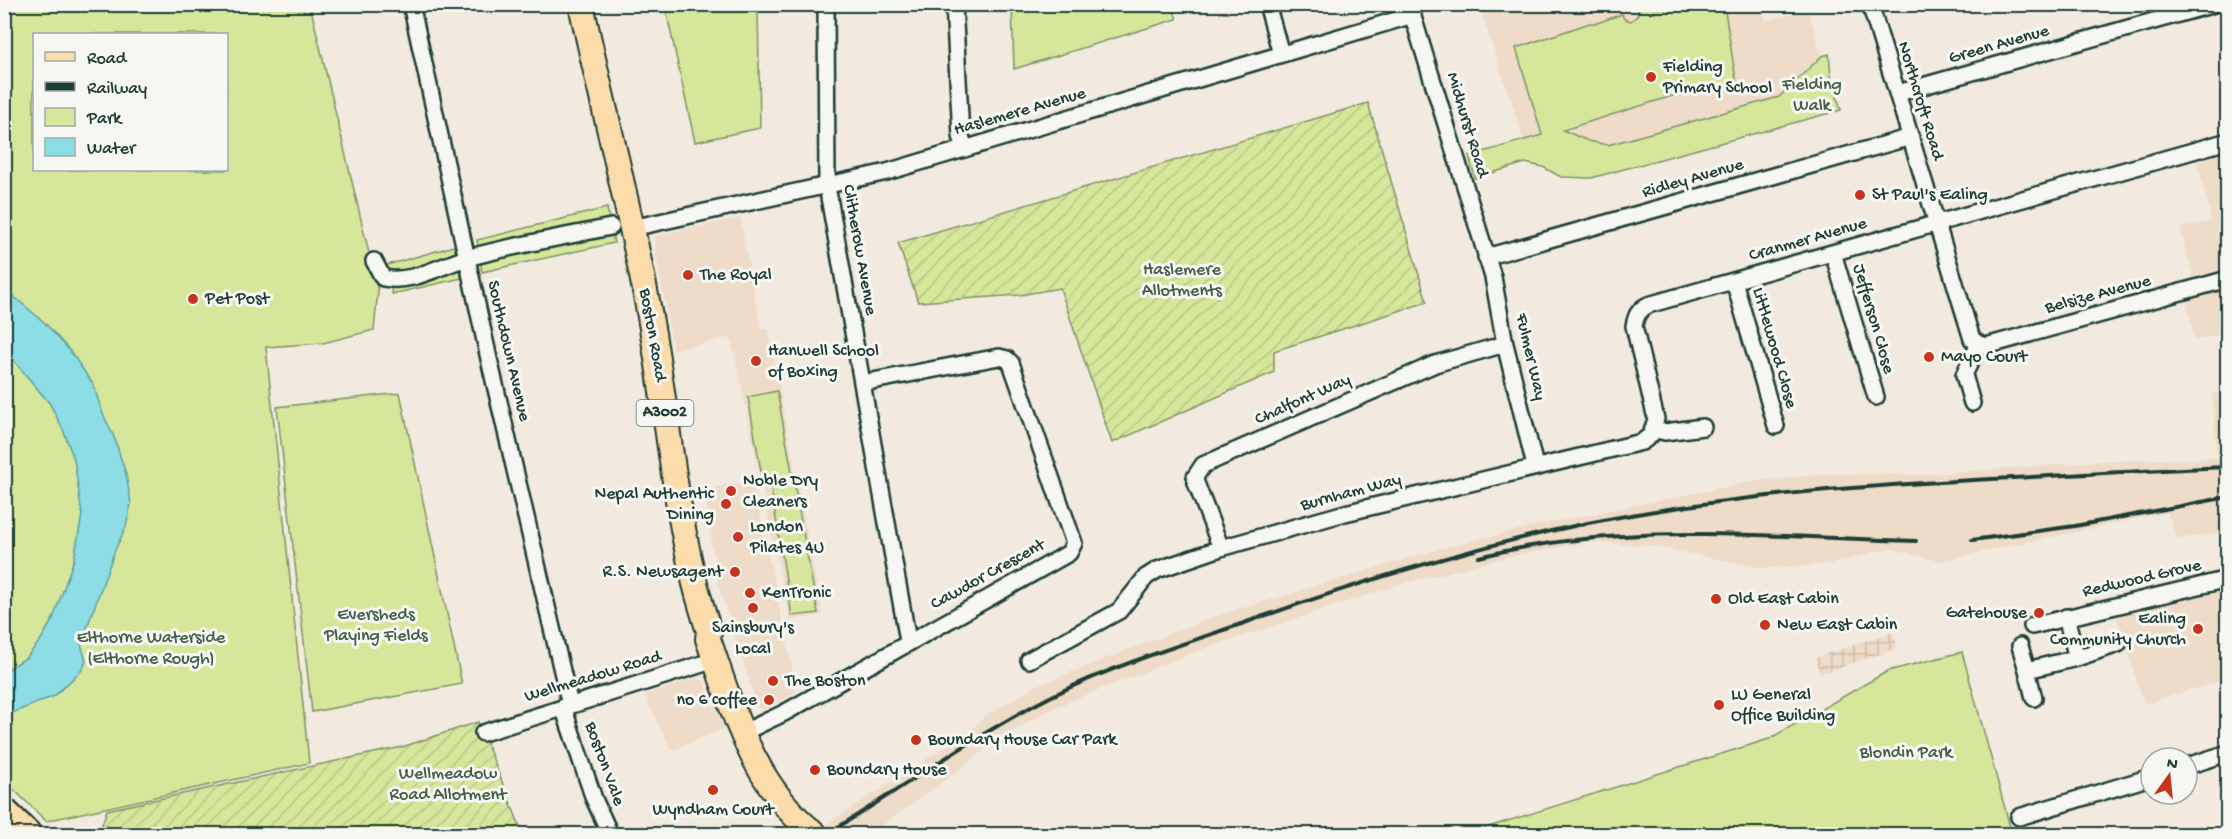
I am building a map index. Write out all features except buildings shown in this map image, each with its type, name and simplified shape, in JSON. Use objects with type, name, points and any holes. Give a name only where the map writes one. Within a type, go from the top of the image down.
[{"type":"highway","points":[[5,814],[26,834]]},
{"type":"main road","name":"Boston Road","points":[[581,4],[601,98],[622,227],[652,329],[690,562],[709,631],[708,639],[742,734]]},
{"type":"main road","name":"A3002","points":[[742,734],[762,775],[793,815],[815,834]]},
{"type":"street","name":"Southdown Avenue","points":[[411,4],[566,706]]},
{"type":"street","name":"Clitherow Avenue","points":[[826,4],[827,186],[908,641]]},
{"type":"street","points":[[954,4],[961,136],[965,149]]},
{"type":"street","points":[[1267,4],[1281,54]]},
{"type":"street","name":"Northcroft Road","points":[[1870,4],[1972,339],[1979,344]]},
{"type":"street","name":"Green Avenue","points":[[1898,93],[2214,4]]},
{"type":"street","name":"Haslemere Avenue","points":[[374,261],[383,278],[406,279],[467,258],[887,172],[1281,54],[1411,10]]},
{"type":"street","name":"Midhurst Road","points":[[1411,10],[1486,257]]},
{"type":"street","name":"Ridley Avenue","points":[[1486,257],[1911,137]]},
{"type":"street","name":"Cranmer Avenue","points":[[1654,429],[1656,419],[1634,326],[1636,315],[1642,308],[2228,141]]},
{"type":"street","name":"Jefferson Close","points":[[1833,253],[1876,397]]},
{"type":"street","name":"Fulmer Way","points":[[1486,257],[1493,277],[1505,345],[1535,466]]},
{"type":"street","name":"Belsize Avenue","points":[[1979,344],[1986,346],[2228,279]]},
{"type":"street","name":"Littlewood Close","points":[[1734,281],[1776,426]]},
{"type":"street","points":[[1972,403],[1964,375],[1979,344]]},
{"type":"street","name":"Chalfont Way","points":[[1221,548],[1196,483],[1195,477],[1203,465],[1435,364],[1505,345]]},
{"type":"street","name":"Cawdor Crescent","points":[[742,734],[1069,553],[1074,543],[1011,363],[1007,358],[999,357],[862,383]]},
{"type":"street","points":[[1654,429],[1665,432],[1703,427]]},
{"type":"street","name":"Burnham Way","points":[[1029,660],[1080,640],[1119,611],[1146,577],[1156,570],[1221,548],[1345,513],[1642,442],[1651,435],[1654,429]]},
{"type":"street","name":"Redwood Grove","points":[[2032,626],[2228,579]]},
{"type":"street","name":"Redwood Grove","points":[[2066,617],[2077,658]]},
{"type":"street","points":[[2027,670],[2077,658],[2118,644]]},
{"type":"street","points":[[2020,646],[2034,698]]},
{"type":"street","name":"Wellmeadow Road","points":[[483,733],[715,660]]},
{"type":"street","name":"Boston Vale","points":[[566,706],[594,799],[610,834]]},
{"type":"street","points":[[2199,762],[2228,753]]},
{"type":"street","points":[[2019,818],[2139,781]]},
{"type":"shaded area","name":"Fielding Primary School","points":[[1479,5],[1761,5],[1766,21],[1808,10],[1822,56],[1779,97],[1608,145],[1588,141],[1562,130],[1524,141]]},
{"type":"shaded area","points":[[2227,151],[2227,268],[2193,277],[2180,228],[2212,221],[2197,162]]},
{"type":"shaded area","points":[[740,218],[761,329],[768,329],[822,615],[790,621],[731,337],[673,350],[653,236]]},
{"type":"shaded area","points":[[2227,289],[2227,333],[2195,340],[2187,301]]},
{"type":"shaded area","points":[[2212,394],[2227,394],[2227,532],[2177,539],[2167,512],[1940,561],[1889,548],[1830,564],[1764,568],[1652,546],[1587,542],[1507,557],[1398,585],[1203,649],[1058,706],[999,738],[955,773],[870,834],[838,834],[827,824],[971,730],[986,715],[1036,686],[1210,618],[1439,549],[1538,525],[1756,481],[1829,474],[1919,475],[2103,461],[2217,458]]},
{"type":"shaded area","points":[[753,481],[797,692],[762,710],[758,708],[718,583],[704,489]]},
{"type":"shaded area","points":[[2227,580],[2227,679],[2144,704],[2116,614]]},
{"type":"shaded area","points":[[1893,632],[1898,648],[1820,674],[1815,658]]},
{"type":"shaded area","points":[[696,678],[703,680],[724,729],[671,751],[645,695]]},
{"type":"green space","points":[[673,4],[758,5],[760,128],[695,142],[665,6]]},
{"type":"green space","name":"Fielding Walk","points":[[1683,4],[1724,5],[1737,86],[1672,96],[1563,130],[1588,141],[1608,145],[1779,97],[1822,56],[1829,54],[1831,76],[1841,110],[1591,178],[1561,177],[1543,167],[1525,163],[1475,178],[1469,156],[1542,135],[1516,48],[1622,14],[1624,19],[1631,21],[1637,16],[1639,9],[1636,6],[1658,8]]},
{"type":"green space","name":"Elthorne Waterside (Elthorne Rough)","points":[[4,5],[310,5],[378,291],[374,330],[323,343],[266,347],[309,763],[46,821],[5,781]]},
{"type":"green space","points":[[1012,5],[1172,5],[1177,19],[1014,69]]},
{"type":"green space","name":"Haslemere Allotments","points":[[1368,103],[1427,302],[1274,351],[1274,372],[1112,443],[1060,288],[1020,295],[918,302],[898,243]]},
{"type":"green space","points":[[607,208],[614,243],[482,272],[477,240]]},
{"type":"green space","points":[[454,246],[462,278],[392,294],[387,265]]},
{"type":"green space","points":[[777,391],[818,613],[792,616],[771,489],[762,477],[748,397]]},
{"type":"green space","name":"Eversheds Playing Fields","points":[[400,393],[462,684],[312,712],[277,407]]},
{"type":"green space","name":"Blondin Park","points":[[1962,652],[2012,834],[1466,834],[1769,739],[1888,671]]},
{"type":"green space","name":"Wellmeadow Road Allotment","points":[[478,722],[523,834],[99,834],[107,810],[402,747]]},
{"type":"water","points":[[5,289],[45,323],[70,351],[93,384],[126,474],[131,504],[126,527],[115,550],[81,644],[86,661],[82,670],[54,696],[5,716],[5,671],[27,657],[53,619],[74,559],[82,515],[74,459],[63,430],[50,404],[5,350]]},
{"type":"railway","points":[[827,834],[995,727],[1077,684],[1149,655],[1331,593],[1416,566],[1501,543],[1641,513],[1747,498],[1960,481],[2228,467]]},
{"type":"railway","points":[[1972,540],[2075,526],[2228,497]]},
{"type":"railway","points":[[1479,557],[1533,546],[1641,535],[1751,535],[1916,541]]},
{"type":"place","name":"Fielding Primary School","points":[[1651,77]]},
{"type":"place","name":"St Paul's Ealing","points":[[1860,195]]},
{"type":"place","name":"The Royal","points":[[688,275]]},
{"type":"place","name":"Pet Post","points":[[193,299]]},
{"type":"place","name":"Mayo Court","points":[[1929,357]]},
{"type":"place","name":"Hanwell School of Boxing","points":[[756,361]]},
{"type":"place","name":"Noble Dry Cleaners","points":[[731,491]]},
{"type":"place","name":"Nepal Authentic Dining","points":[[726,504]]},
{"type":"place","name":"London Pilates 4U","points":[[738,537]]},
{"type":"place","name":"R.S. Newsagent","points":[[735,572]]},
{"type":"place","name":"KenTronic","points":[[750,593]]},
{"type":"place","name":"Old East Cabin","points":[[1716,599]]},
{"type":"place","name":"Sainsbury's Local","points":[[753,608]]},
{"type":"place","name":"Gatehouse","points":[[2039,613]]},
{"type":"place","name":"New East Cabin","points":[[1765,625]]},
{"type":"place","name":"Ealing Community Church","points":[[2198,629]]},
{"type":"place","name":"The Boston","points":[[773,681]]},
{"type":"place","name":"no 6 coffee","points":[[769,700]]},
{"type":"place","name":"LU General Office Building","points":[[1719,705]]},
{"type":"place","name":"Boundary House Car Park","points":[[916,740]]},
{"type":"place","name":"Boundary House","points":[[815,770]]},
{"type":"place","name":"Wyndham Court","points":[[713,790]]}]
